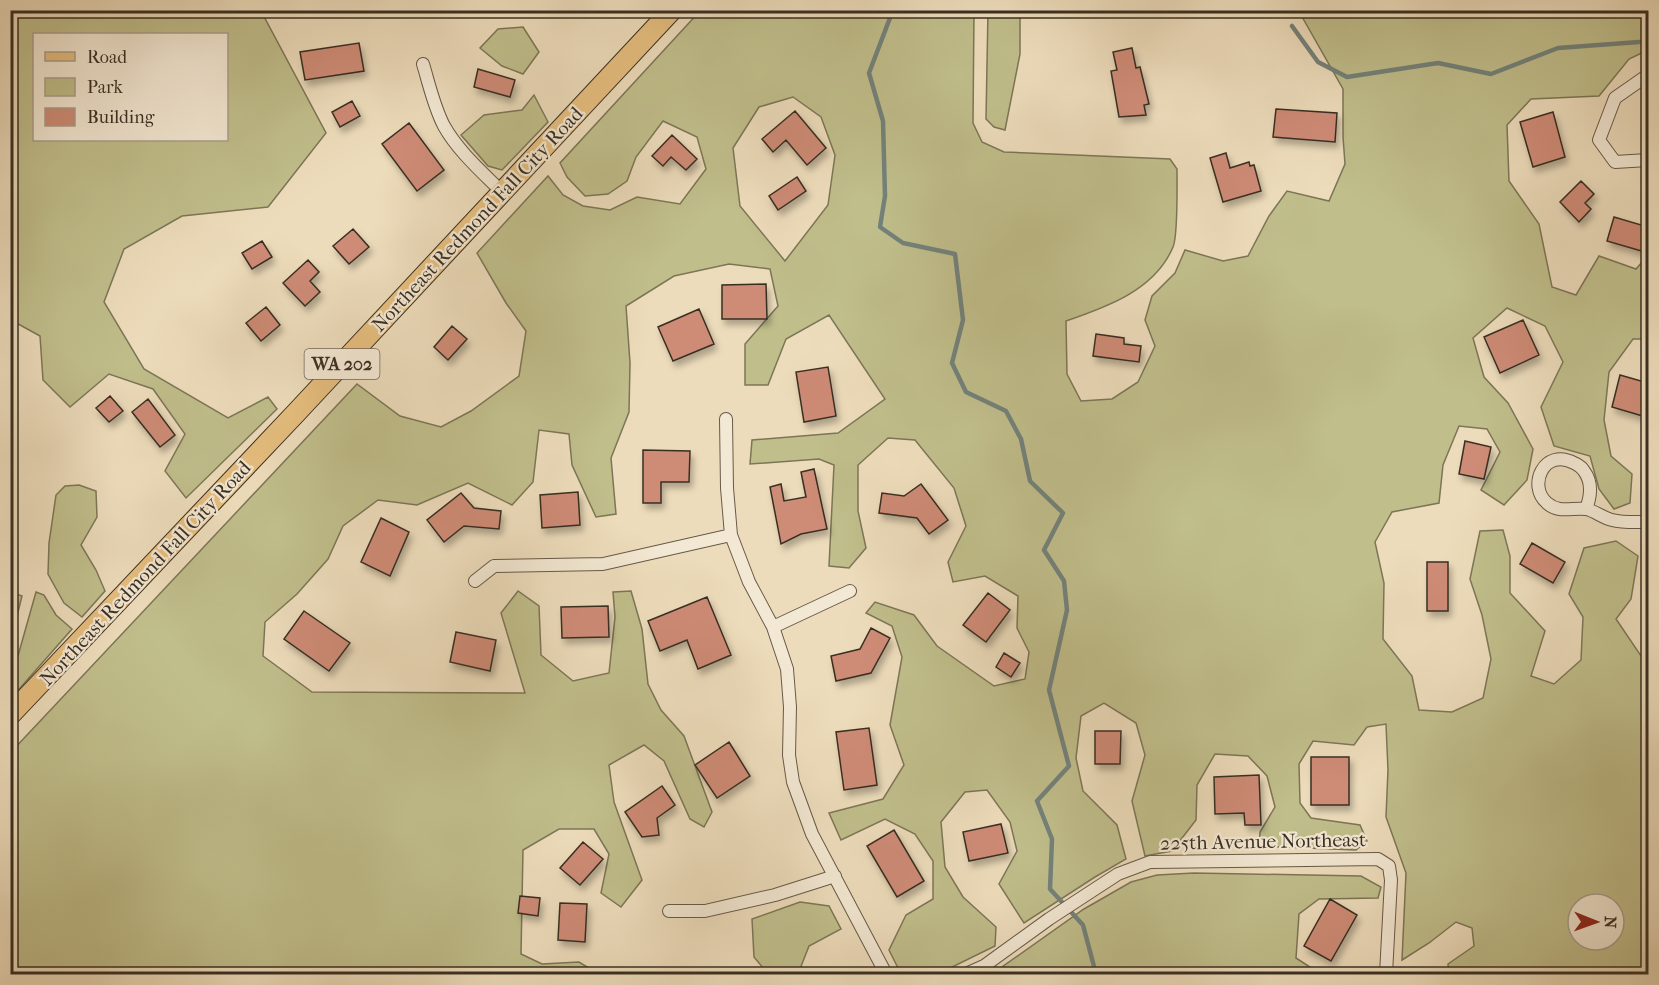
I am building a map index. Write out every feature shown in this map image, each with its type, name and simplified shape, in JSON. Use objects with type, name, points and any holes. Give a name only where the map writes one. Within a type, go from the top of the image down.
[{"type":"main road","name":"Northeast Redmond Fall City Road","points":[[10,715],[296,414],[672,10]]},
{"type":"street","points":[[423,64],[444,126],[469,159],[502,192]]},
{"type":"street","points":[[1648,75],[1615,98],[1599,140],[1615,162],[1648,160]]},
{"type":"street","points":[[726,419],[727,488],[731,535],[748,582],[773,627],[788,669],[789,755],[793,782],[812,834],[886,975]]},
{"type":"street","points":[[1586,509],[1591,497],[1590,478],[1582,467],[1559,458],[1549,461],[1541,469],[1538,486],[1544,501],[1552,507],[1567,511],[1586,509],[1612,520],[1648,522]]},
{"type":"street","points":[[475,581],[494,566],[603,564],[731,535]]},
{"type":"street","points":[[773,627],[850,591]]},
{"type":"street","name":"225th Avenue Northeast","points":[[966,975],[984,966],[1049,919],[1118,874],[1150,862],[1378,859],[1389,866],[1391,880],[1386,975]]},
{"type":"street","points":[[669,911],[705,911],[775,895],[835,876]]},
{"type":"green space","points":[[1307,10],[1648,11],[1648,50],[1629,59],[1599,96],[1531,99],[1507,125],[1509,181],[1539,224],[1552,287],[1576,295],[1599,256],[1636,269],[1648,255],[1648,339],[1633,339],[1609,372],[1604,420],[1611,456],[1632,474],[1630,503],[1614,509],[1599,489],[1590,456],[1554,446],[1541,407],[1563,362],[1545,326],[1507,308],[1473,338],[1484,377],[1508,403],[1533,449],[1527,480],[1504,505],[1481,490],[1500,452],[1487,429],[1459,426],[1443,465],[1439,503],[1392,512],[1375,542],[1384,583],[1383,639],[1412,676],[1419,710],[1452,712],[1483,698],[1491,659],[1482,615],[1470,579],[1480,531],[1503,530],[1510,556],[1510,593],[1545,631],[1531,676],[1554,684],[1581,660],[1583,617],[1569,594],[1584,548],[1616,541],[1638,556],[1631,599],[1616,619],[1641,656],[1648,654],[1648,974],[1449,974],[1448,964],[1474,946],[1472,928],[1456,922],[1402,960],[1406,873],[1386,817],[1388,770],[1386,724],[1367,727],[1354,745],[1313,741],[1299,764],[1300,803],[1311,818],[1360,825],[1367,841],[1356,850],[1259,846],[1260,832],[1275,807],[1267,776],[1248,756],[1215,754],[1197,785],[1196,820],[1172,851],[1145,856],[1132,801],[1145,755],[1136,723],[1104,703],[1081,716],[1076,758],[1083,791],[1117,825],[1126,859],[1024,923],[999,884],[1017,851],[1010,822],[987,790],[965,792],[941,822],[945,867],[963,897],[996,927],[995,946],[938,974],[901,974],[889,950],[906,915],[933,899],[933,861],[915,834],[885,819],[841,840],[829,813],[883,799],[904,765],[890,725],[902,657],[892,626],[866,613],[875,602],[914,615],[937,646],[994,686],[1025,679],[1029,652],[1017,628],[1018,596],[985,576],[953,582],[948,562],[966,526],[954,488],[915,440],[888,438],[858,465],[858,511],[866,548],[849,568],[829,566],[834,465],[819,459],[750,464],[752,440],[838,433],[885,399],[829,315],[786,339],[768,385],[745,385],[745,344],[778,306],[770,269],[729,264],[674,276],[626,306],[630,363],[629,412],[611,458],[616,514],[596,517],[572,465],[569,434],[539,430],[533,482],[512,505],[468,483],[417,505],[378,500],[343,526],[328,559],[297,594],[265,622],[263,656],[312,692],[525,693],[501,613],[518,591],[539,606],[541,655],[573,681],[609,673],[615,617],[613,592],[631,591],[642,629],[648,684],[661,710],[684,736],[712,812],[704,827],[690,819],[664,761],[644,745],[609,765],[614,802],[642,880],[621,907],[601,893],[609,854],[594,829],[559,829],[523,850],[521,954],[542,964],[579,962],[599,974],[11,974],[11,752],[357,384],[400,416],[441,427],[471,411],[519,376],[526,331],[506,303],[477,253],[548,176],[563,195],[583,206],[610,210],[637,197],[680,204],[706,169],[697,137],[663,121],[636,157],[627,181],[608,194],[585,196],[567,177],[560,163],[700,11],[974,11],[973,123],[982,142],[1004,152],[1170,159],[1177,169],[1176,221],[1175,241],[1165,262],[1142,286],[1128,295],[1097,310],[1066,321],[1067,374],[1081,401],[1112,399],[1138,382],[1155,346],[1145,320],[1152,296],[1175,273],[1185,250],[1223,261],[1248,256],[1269,216],[1287,191],[1329,201],[1345,164],[1343,89],[1301,15]],"holes":[[[793,97],[821,117],[835,155],[828,205],[785,261],[740,206],[733,148],[759,107]]]},
{"type":"green space","points":[[10,11],[261,11],[326,133],[268,207],[182,216],[124,249],[104,302],[144,369],[228,418],[268,397],[277,409],[186,498],[165,471],[185,434],[153,389],[109,374],[70,407],[43,380],[40,336],[11,320]]},
{"type":"green space","points":[[988,11],[1020,11],[1020,54],[1005,130],[994,127],[986,119]]},
{"type":"green space","points":[[523,27],[539,52],[523,74],[502,66],[480,48],[498,29]]},
{"type":"green space","points":[[534,95],[548,122],[502,170],[488,166],[461,135],[484,115],[522,110]]},
{"type":"green space","points":[[79,485],[96,491],[97,517],[81,545],[105,591],[82,617],[64,603],[48,574],[49,543],[56,495],[65,486]]},
{"type":"green space","points":[[36,592],[44,595],[56,615],[72,629],[14,695],[12,677]]},
{"type":"green space","points":[[13,593],[22,596],[11,640],[11,597]]},
{"type":"green space","points":[[1194,873],[1361,876],[1381,887],[1378,898],[1319,899],[1299,914],[1296,958],[1319,973],[1368,970],[1375,974],[992,974],[1084,909],[1131,882],[1157,875]]},
{"type":"green space","points":[[800,902],[829,906],[841,929],[809,946],[798,974],[768,974],[754,957],[752,919]]},
{"type":"building","points":[[359,43],[364,71],[305,80],[300,52]]},
{"type":"building","points":[[1132,48],[1136,68],[1140,67],[1149,104],[1144,105],[1146,115],[1119,117],[1111,71],[1117,70],[1113,52]]},
{"type":"building","points":[[478,69],[515,80],[510,97],[474,87]]},
{"type":"building","points":[[352,101],[360,116],[340,127],[332,112]]},
{"type":"building","points":[[1276,109],[1337,113],[1335,142],[1273,137]]},
{"type":"building","points":[[795,111],[826,148],[807,165],[786,140],[773,152],[762,139]]},
{"type":"building","points":[[1553,112],[1565,157],[1533,167],[1520,122]]},
{"type":"building","points":[[409,123],[444,170],[417,191],[382,144]]},
{"type":"building","points":[[672,135],[697,159],[686,170],[671,157],[663,166],[652,156]]},
{"type":"building","points":[[1226,153],[1230,168],[1249,162],[1250,166],[1254,165],[1261,191],[1223,202],[1210,158]]},
{"type":"building","points":[[797,177],[806,191],[778,210],[769,196]]},
{"type":"building","points":[[1581,181],[1594,194],[1585,203],[1591,209],[1579,222],[1560,202]]},
{"type":"building","points":[[1614,217],[1648,227],[1645,252],[1607,241]]},
{"type":"building","points":[[353,229],[369,247],[349,264],[333,246]]},
{"type":"building","points":[[262,241],[272,257],[252,269],[242,253]]},
{"type":"building","points":[[308,260],[319,272],[310,281],[320,292],[305,306],[283,283]]},
{"type":"building","points":[[766,284],[767,319],[722,319],[722,285]]},
{"type":"building","points":[[266,307],[280,325],[261,341],[246,323]]},
{"type":"building","points":[[699,309],[714,344],[673,361],[658,327]]},
{"type":"building","points":[[1523,320],[1539,355],[1500,373],[1484,337]]},
{"type":"building","points":[[452,326],[467,339],[448,360],[434,347]]},
{"type":"building","points":[[1096,334],[1124,338],[1124,344],[1141,346],[1139,362],[1093,356]]},
{"type":"building","points":[[828,367],[836,416],[804,422],[796,372]]},
{"type":"building","points":[[1620,375],[1648,383],[1646,417],[1612,407]]},
{"type":"building","points":[[110,396],[123,411],[109,422],[96,408]]},
{"type":"building","points":[[148,399],[175,435],[160,447],[132,412]]},
{"type":"building","points":[[1465,441],[1491,447],[1484,479],[1459,474]]},
{"type":"building","points":[[643,450],[690,451],[689,482],[661,482],[661,503],[643,503]]},
{"type":"building","points":[[814,469],[827,529],[801,534],[781,544],[770,487],[781,484],[784,501],[806,497],[801,472]]},
{"type":"building","points":[[921,484],[948,520],[929,534],[917,518],[879,513],[882,493],[904,496]]},
{"type":"building","points":[[578,492],[580,525],[542,528],[540,495]]},
{"type":"building","points":[[461,493],[474,508],[501,511],[499,529],[464,526],[444,542],[427,520]]},
{"type":"building","points":[[381,518],[409,532],[390,576],[361,562]]},
{"type":"building","points":[[1532,543],[1565,562],[1553,583],[1520,564]]},
{"type":"building","points":[[1427,562],[1448,562],[1448,611],[1427,611]]},
{"type":"building","points":[[988,593],[1010,610],[986,642],[963,625]]},
{"type":"building","points":[[707,597],[731,655],[698,669],[687,640],[660,651],[648,621]]},
{"type":"building","points":[[608,606],[609,637],[562,638],[561,607]]},
{"type":"building","points":[[304,611],[350,643],[329,671],[284,639]]},
{"type":"building","points":[[871,628],[890,638],[871,673],[836,681],[831,656],[860,649]]},
{"type":"building","points":[[456,632],[496,640],[490,671],[450,662]]},
{"type":"building","points":[[1004,653],[1020,663],[1011,677],[996,667]]},
{"type":"building","points":[[869,728],[877,785],[844,790],[836,732]]},
{"type":"building","points":[[1095,731],[1121,731],[1120,764],[1095,764]]},
{"type":"building","points":[[729,742],[750,776],[717,798],[695,765]]},
{"type":"building","points":[[1311,757],[1349,757],[1349,805],[1311,805]]},
{"type":"building","points":[[1259,775],[1261,825],[1245,825],[1244,813],[1215,814],[1214,777]]},
{"type":"building","points":[[662,786],[675,805],[657,818],[659,835],[642,837],[625,812]]},
{"type":"building","points":[[1001,824],[1008,853],[969,861],[963,832]]},
{"type":"building","points":[[894,830],[924,881],[897,897],[867,846]]},
{"type":"building","points":[[583,842],[603,859],[580,885],[560,868]]},
{"type":"building","points":[[520,896],[540,898],[538,916],[518,913]]},
{"type":"building","points":[[1330,899],[1357,915],[1331,961],[1304,946]]},
{"type":"building","points":[[560,903],[587,904],[585,942],[558,940]]},
{"type":"waterway","points":[[893,10],[869,73],[883,121],[885,196],[880,227],[903,243],[955,254],[963,320],[952,363],[966,392],[1006,411],[1021,439],[1030,481],[1063,513],[1044,550],[1064,581],[1067,610],[1049,690],[1069,766],[1037,801],[1052,839],[1050,889],[1083,925],[1096,974]]},
{"type":"waterway","points":[[1292,26],[1318,62],[1347,77],[1438,63],[1491,74],[1558,48],[1639,42]]}]
